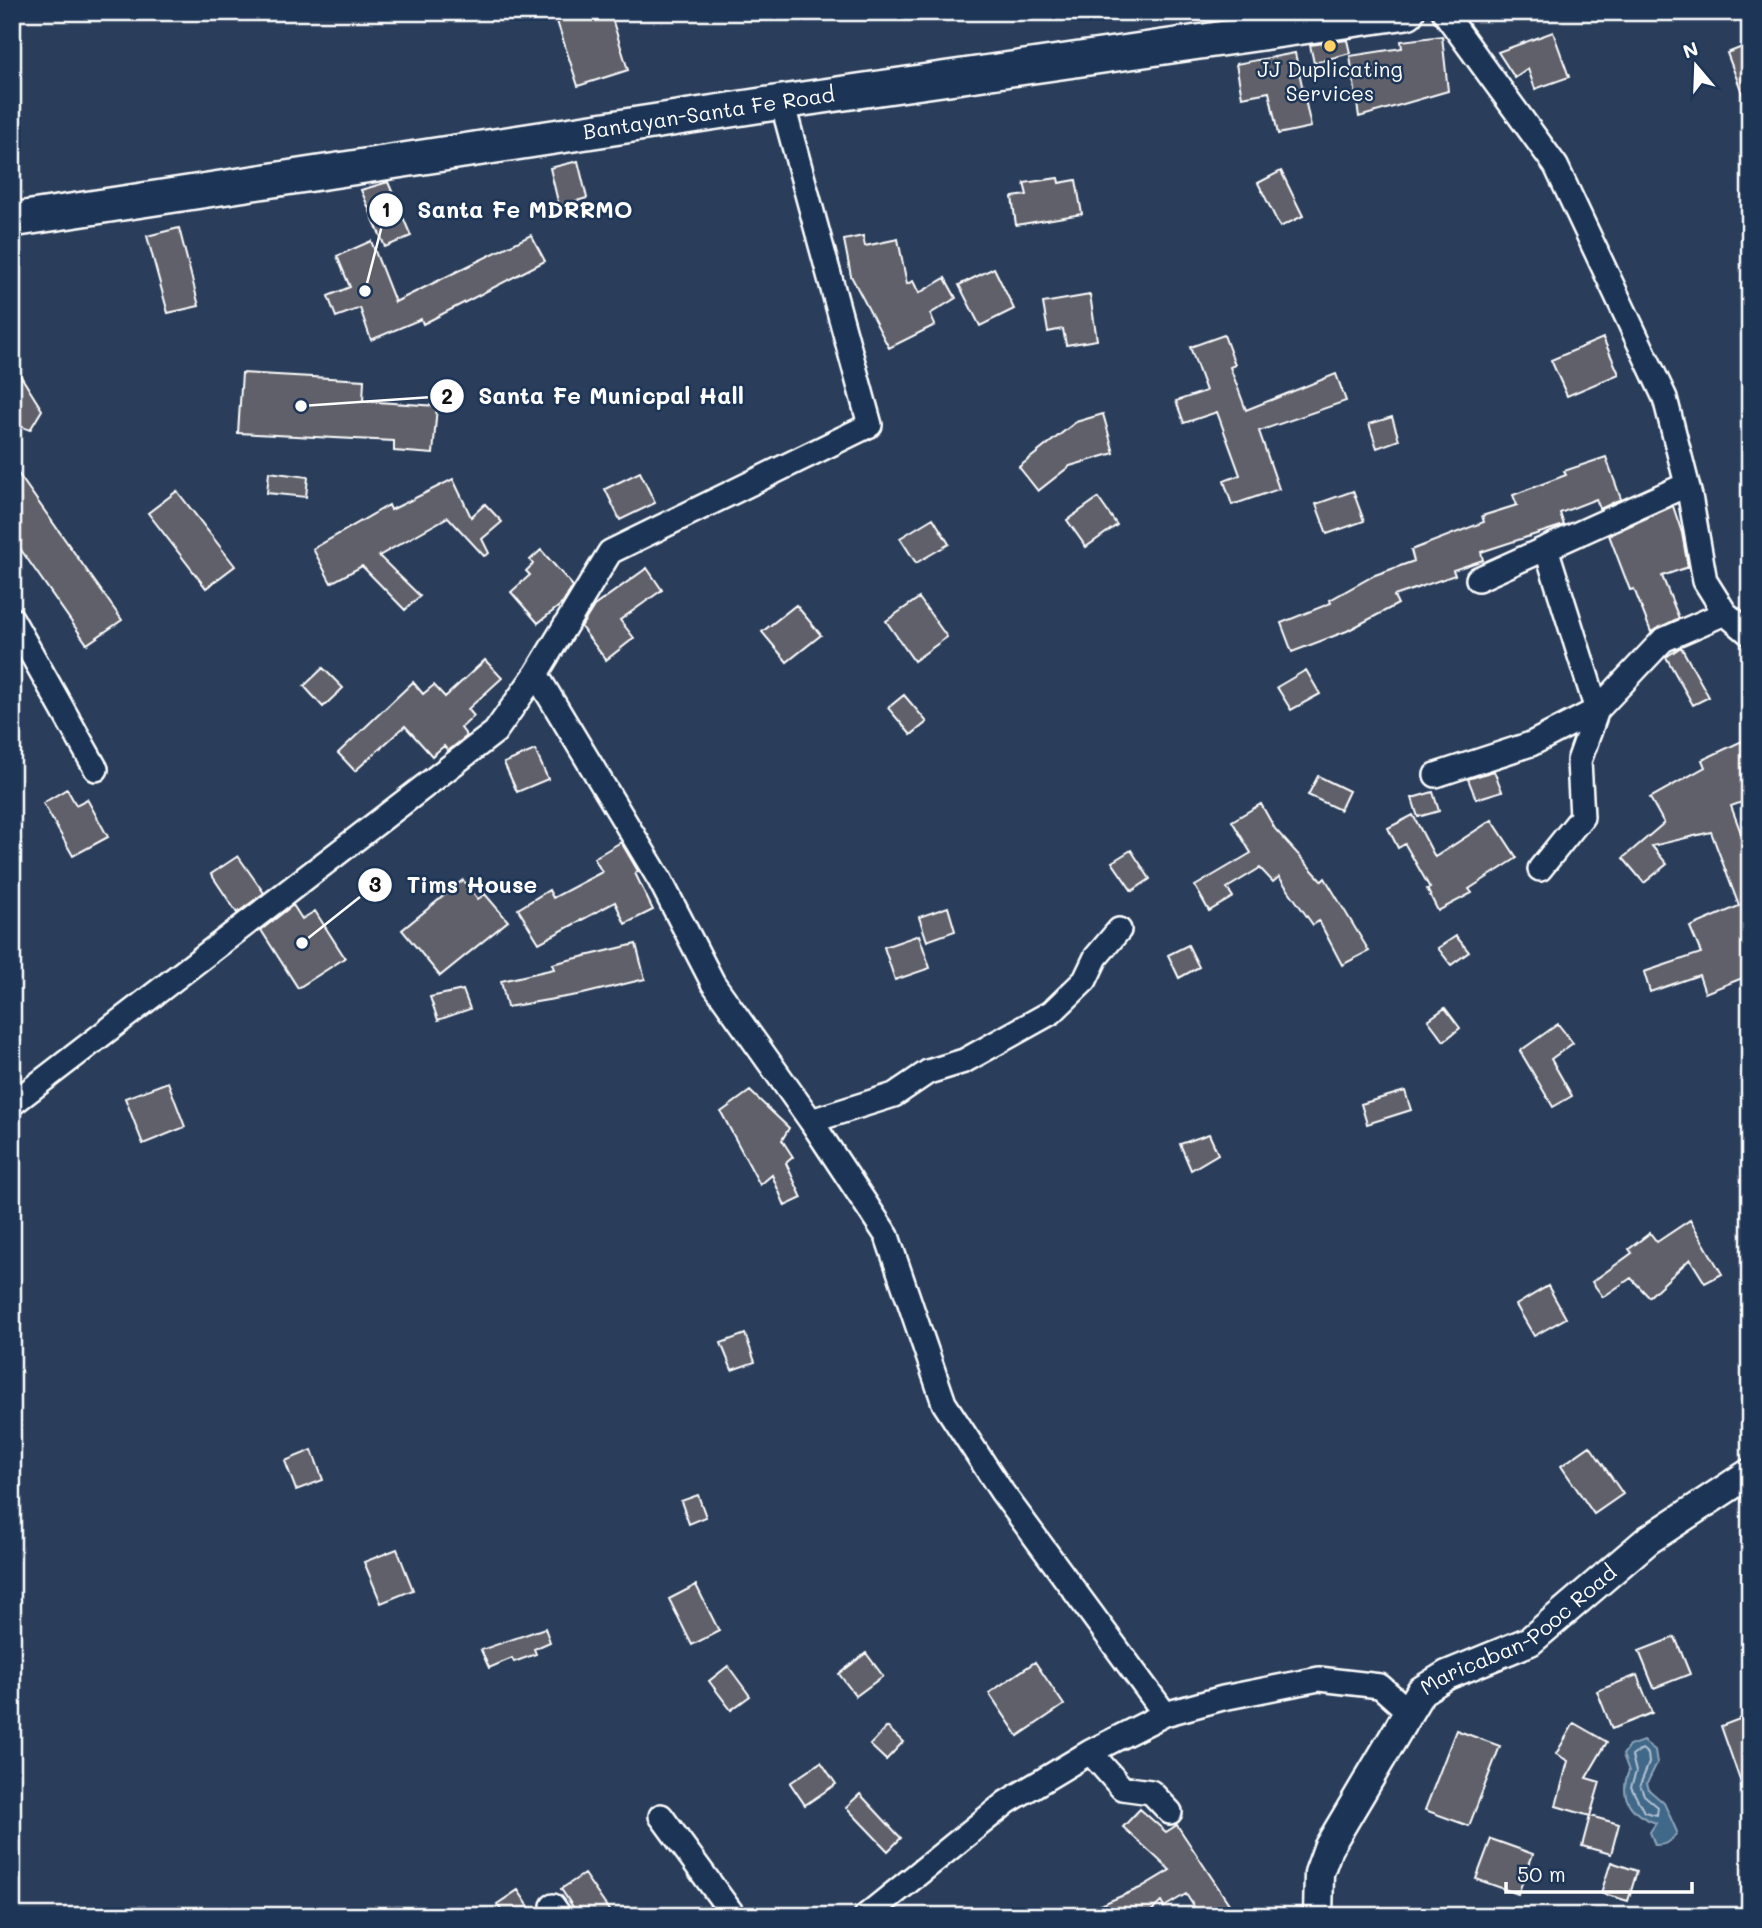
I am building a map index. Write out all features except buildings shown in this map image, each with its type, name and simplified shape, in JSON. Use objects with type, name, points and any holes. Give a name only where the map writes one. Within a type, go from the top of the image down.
[{"type":"main road","name":"Bantayan-Santa Fe Road","points":[[12,220],[782,102],[1407,12]]},
{"type":"street","points":[[1444,12],[1556,166],[1665,398],[1705,581],[1725,613],[1750,634]]},
{"type":"street","points":[[14,1098],[495,733],[536,674],[610,552],[870,425],[782,102]]},
{"type":"street","points":[[1478,579],[1686,485]]},
{"type":"street","points":[[1540,869],[1582,817],[1579,761],[1597,710],[1546,548]]},
{"type":"street","points":[[1436,775],[1531,744],[1597,710],[1663,640],[1725,613]]},
{"type":"street","points":[[12,619],[96,769]]},
{"type":"street","points":[[536,674],[660,880],[713,983],[811,1121],[887,1236],[944,1403],[1002,1492],[1165,1714]]},
{"type":"street","points":[[811,1121],[894,1095],[929,1072],[964,1061],[1052,1012],[1085,980],[1096,957],[1119,930]]},
{"type":"street","name":"Maricaban-Pooc Road","points":[[1318,1916],[1319,1873],[1328,1848],[1421,1691],[1447,1675],[1530,1641],[1648,1540],[1750,1474]]},
{"type":"street","points":[[866,1916],[1007,1802],[1090,1752],[1165,1714],[1223,1698],[1319,1679],[1380,1686],[1408,1711]]},
{"type":"street","points":[[1090,1752],[1122,1788],[1151,1792],[1170,1812]]},
{"type":"street","points":[[661,1816],[734,1916]]},
{"type":"water","points":[[1643,1741],[1655,1750],[1657,1763],[1647,1783],[1649,1790],[1664,1803],[1677,1832],[1671,1841],[1662,1844],[1655,1845],[1650,1832],[1656,1823],[1634,1810],[1626,1797],[1629,1771],[1623,1755],[1629,1746]]},
{"type":"place","name":"JJ Duplicating Services","points":[[1330,46]]},
{"type":"place","name":"Santa Fe MDRRMO","points":[[365,291]]},
{"type":"place","name":"Santa Fe Municpal Hall","points":[[301,406]]},
{"type":"place","name":"Tims House","points":[[302,943]]}]
